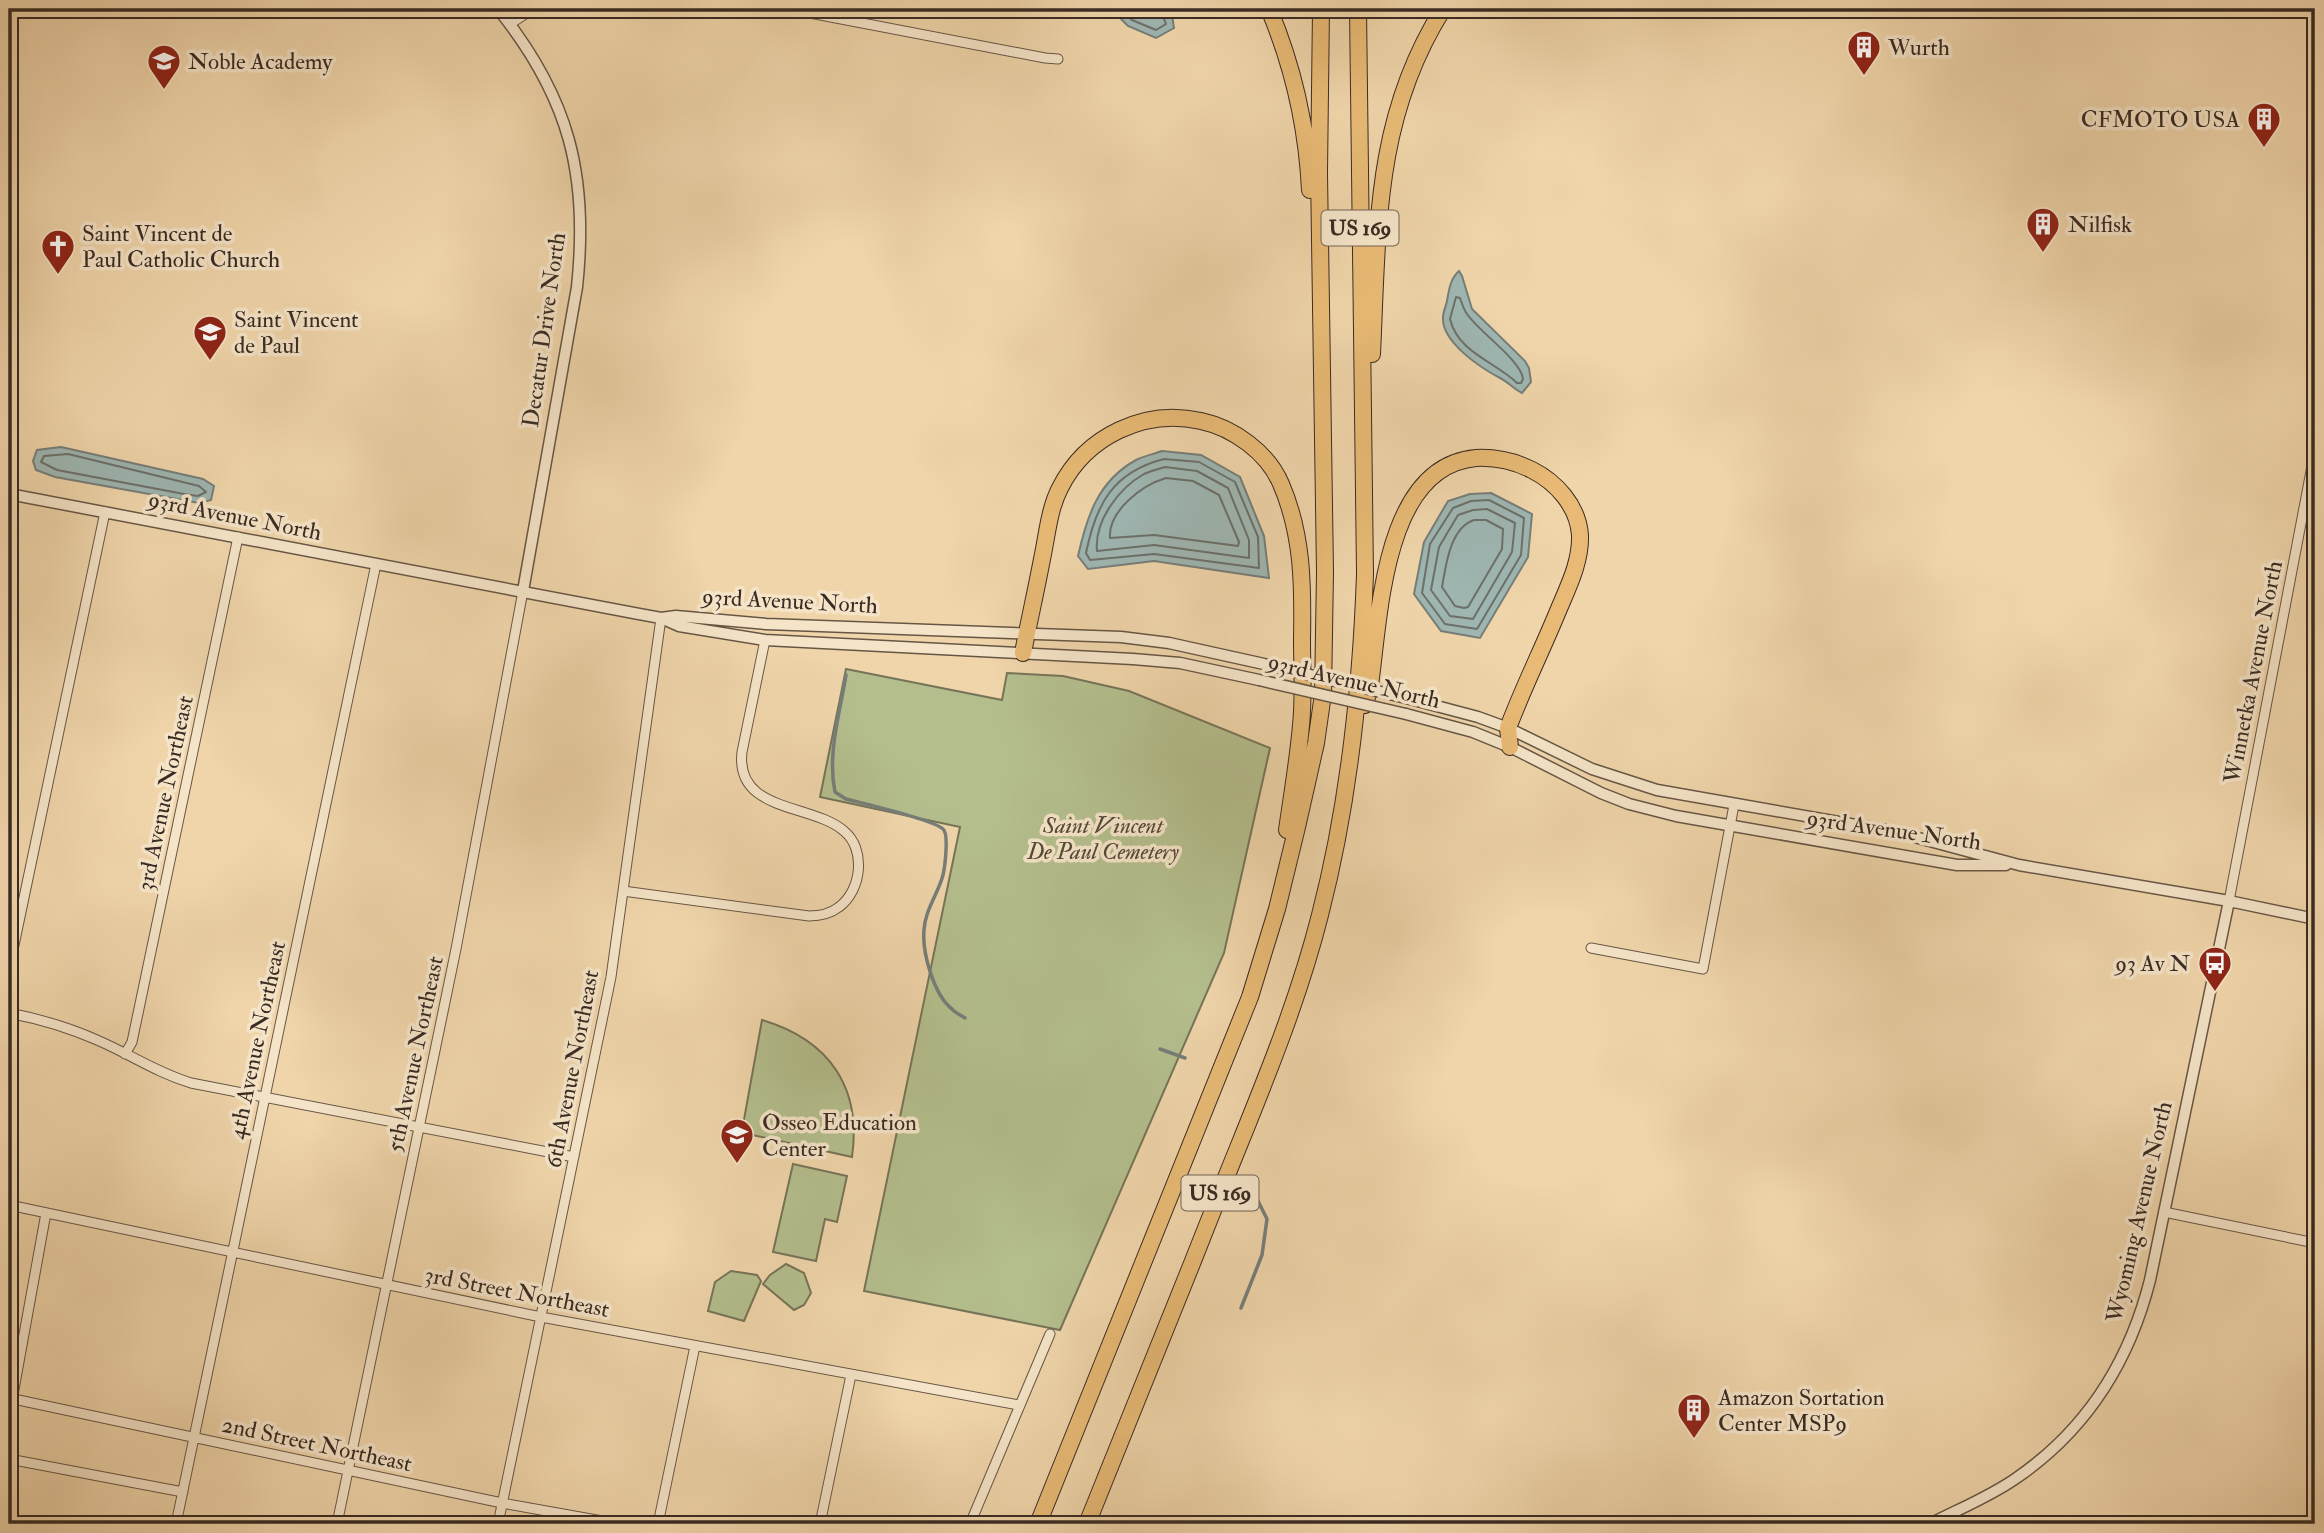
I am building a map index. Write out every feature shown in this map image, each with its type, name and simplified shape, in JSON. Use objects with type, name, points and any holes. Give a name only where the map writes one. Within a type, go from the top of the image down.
[{"type":"highway","points":[[1269,9],[1296,93],[1307,152],[1322,367]]},
{"type":"highway","name":"US 169","points":[[1038,1524],[1250,997],[1277,909],[1317,743],[1324,694],[1325,572],[1319,173],[1321,9]]},
{"type":"highway","name":"US 169","points":[[1087,1524],[1292,1008],[1320,916],[1338,835],[1353,748],[1363,623],[1358,9]]},
{"type":"highway","points":[[1363,447],[1386,153],[1392,124],[1409,74],[1443,9]]},
{"type":"highway","points":[[1023,653],[1051,513],[1059,489],[1070,471],[1092,446],[1120,429],[1151,418],[1185,417],[1230,430],[1266,460],[1281,483],[1292,517],[1302,566],[1301,723],[1277,909]]},
{"type":"highway","points":[[1353,748],[1370,685],[1391,551],[1403,512],[1422,485],[1441,469],[1463,459],[1489,457],[1518,462],[1548,478],[1577,516],[1580,535],[1578,558],[1508,728],[1510,747]]},
{"type":"street","name":"Decatur Drive North","points":[[498,9],[535,60],[567,131],[578,173],[581,206],[577,287],[523,591]]},
{"type":"street","points":[[510,24],[533,9]]},
{"type":"street","points":[[789,9],[1059,59]]},
{"type":"street","name":"Winnetka Avenue North","points":[[2229,901],[2315,450]]},
{"type":"street","name":"93rd Avenue North","points":[[9,494],[523,591],[660,618],[679,626],[765,640],[1180,663],[1457,727],[1510,747],[1584,786],[1629,804],[1730,827],[1957,864],[2019,864]]},
{"type":"street","points":[[9,969],[105,512]]},
{"type":"street","name":"3rd Avenue Northeast","points":[[125,1054],[132,1042],[238,537]]},
{"type":"street","name":"4th Avenue Northeast","points":[[176,1524],[376,564]]},
{"type":"street","name":"5th Avenue Northeast","points":[[337,1524],[456,949],[523,591]]},
{"type":"street","name":"93rd Avenue North","points":[[660,618],[676,616],[766,624],[1027,632],[1145,640],[1264,664],[1465,713],[1508,728],[1561,755],[1615,777],[1657,790],[1896,832],[2019,864],[2315,919]]},
{"type":"street","name":"6th Avenue Northeast","points":[[498,1524],[611,977],[660,618]]},
{"type":"street","points":[[623,891],[809,916],[832,912],[850,897],[855,886],[859,860],[851,838],[832,824],[771,802],[760,795],[744,776],[742,752],[765,640]]},
{"type":"street","points":[[1591,948],[1703,969],[1734,805]]},
{"type":"street","name":"Wyoming Avenue North","points":[[1930,1524],[2015,1479],[2070,1434],[2085,1416],[2121,1360],[2141,1314],[2229,901]]},
{"type":"street","points":[[9,1013],[64,1026],[167,1076],[201,1085],[574,1157]]},
{"type":"street","name":"3rd Street Northeast","points":[[9,1205],[541,1317],[1019,1405]]},
{"type":"street","points":[[2164,1212],[2315,1243]]},
{"type":"street","points":[[9,1417],[10,1398],[46,1213]]},
{"type":"street","points":[[970,1524],[1049,1334]]},
{"type":"street","points":[[658,1524],[695,1346]]},
{"type":"street","points":[[820,1524],[851,1375]]},
{"type":"street","name":"2nd Street Northeast","points":[[10,1398],[502,1503],[619,1524]]},
{"type":"street","points":[[9,1459],[183,1492]]},
{"type":"green space","name":"Saint Vincent De Paul Cemetery","points":[[846,669],[1002,700],[1007,673],[1063,676],[1129,691],[1270,748],[1224,953],[1060,1330],[864,1291],[960,827],[820,797]]},
{"type":"green space","points":[[762,1020],[806,1040],[823,1054],[836,1070],[846,1088],[852,1109],[852,1157],[748,1134],[743,1125]]},
{"type":"green space","points":[[793,1164],[847,1176],[837,1222],[825,1219],[816,1261],[773,1252]]},
{"type":"green space","points":[[786,1264],[804,1273],[811,1293],[804,1305],[794,1310],[763,1284],[770,1275]]},
{"type":"green space","points":[[731,1271],[757,1275],[761,1281],[744,1321],[708,1311],[715,1282]]},
{"type":"water","points":[[1111,9],[1163,9],[1172,15],[1174,28],[1156,38],[1128,26]]},
{"type":"water","points":[[1459,271],[1472,309],[1529,368],[1531,382],[1522,393],[1473,361],[1448,336],[1443,315],[1450,285]]},
{"type":"water","points":[[61,447],[203,479],[214,486],[211,500],[199,503],[55,477],[36,470],[33,461],[37,450]]},
{"type":"water","points":[[1162,451],[1201,455],[1240,477],[1264,536],[1269,578],[1154,561],[1088,569],[1078,556],[1090,514],[1103,489],[1112,478],[1136,460]]},
{"type":"water","points":[[1491,493],[1532,514],[1528,557],[1480,638],[1441,631],[1414,594],[1424,542],[1448,501],[1470,494]]},
{"type":"waterway","points":[[846,675],[833,748],[835,792],[846,799],[926,821],[945,832],[944,871],[925,923],[925,950],[930,973],[940,994],[953,1010],[965,1018]]},
{"type":"waterway","points":[[1160,1049],[1185,1058]]},
{"type":"waterway","points":[[1241,1308],[1262,1255],[1267,1219],[1258,1201]]},
{"type":"place","name":"Wurth","points":[[1864,77]]},
{"type":"place","name":"Noble Academy","points":[[164,91]]},
{"type":"place","name":"CFMOTO USA","points":[[2264,149]]},
{"type":"place","name":"Nilfisk","points":[[2043,254]]},
{"type":"place","name":"Saint Vincent de Paul Catholic Church","points":[[58,276]]},
{"type":"place","name":"Saint Vincent de Paul","points":[[210,362]]},
{"type":"place","name":"93 Av N","points":[[2215,993]]},
{"type":"place","name":"Osseo Education Center","points":[[737,1165]]},
{"type":"place","name":"Amazon Sortation Center MSP9","points":[[1694,1440]]}]
